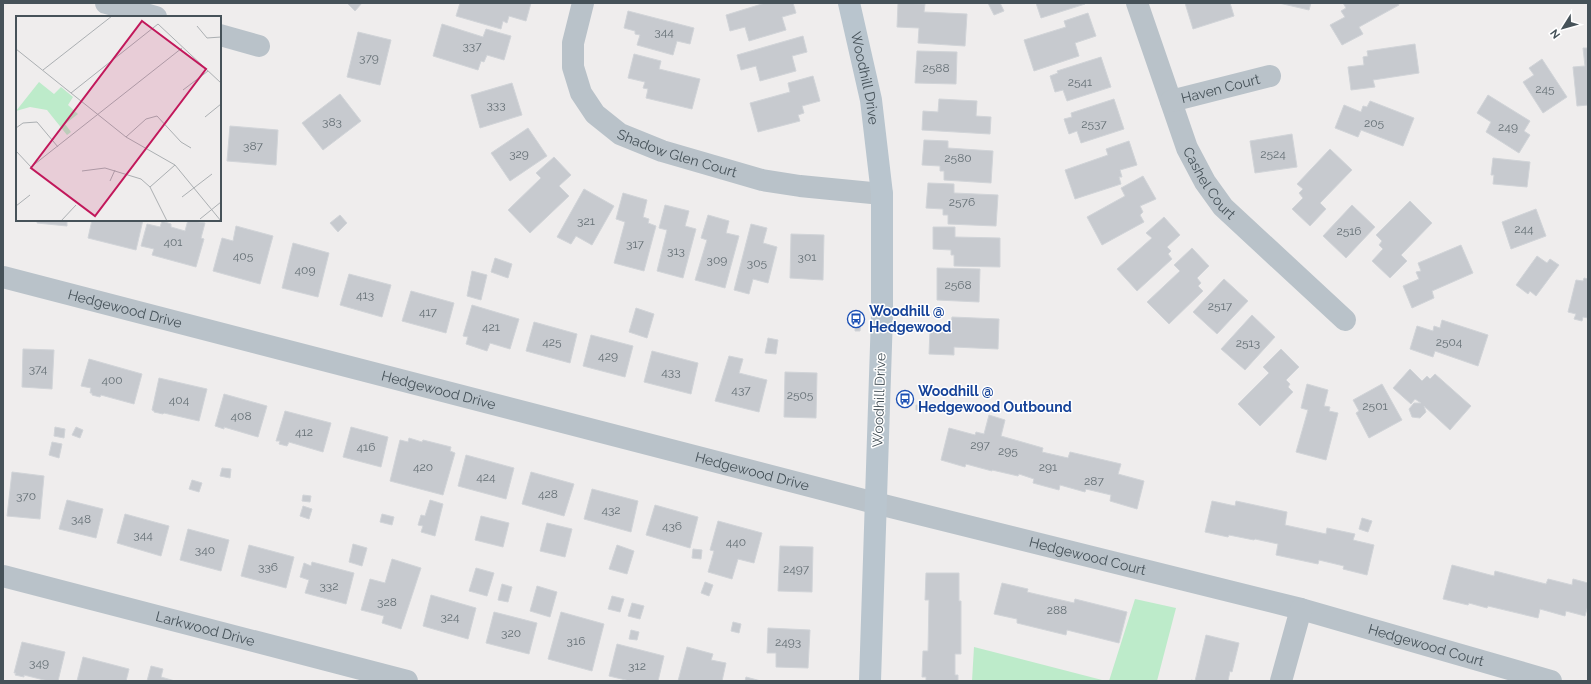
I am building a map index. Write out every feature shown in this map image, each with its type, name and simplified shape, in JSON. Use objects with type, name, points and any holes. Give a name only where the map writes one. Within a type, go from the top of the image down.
[{"type":"street","points":[[106,3],[152,16]]},
{"type":"street","name":"Shadow Glen Court","points":[[583,3],[572,43],[573,67],[581,92],[595,114],[620,134],[662,151],[762,180],[800,186],[882,194]]},
{"type":"street","name":"Woodhill Drive","points":[[849,3],[871,100],[882,194],[882,315],[870,681]]},
{"type":"street","name":"Cashel Court","points":[[1137,3],[1187,148],[1205,182],[1223,207],[1345,320]]},
{"type":"street","points":[[221,35],[259,46]]},
{"type":"street","name":"Haven Court","points":[[1171,101],[1270,76]]},
{"type":"street","name":"Hedgewood Drive","points":[[3,277],[875,503]]},
{"type":"street","name":"Hedgewood Court","points":[[875,503],[1301,609],[1551,681]]},
{"type":"street","name":"Larkwood Drive","points":[[3,576],[407,681]]},
{"type":"street","points":[[1281,681],[1301,609]]},
{"type":"green space","points":[[1135,599],[1176,608],[1157,681],[1109,681]]},
{"type":"green space","points":[[974,647],[1106,681],[972,681]]},
{"type":"building","points":[[347,3],[362,3],[355,11]]},
{"type":"building","points":[[460,3],[531,3],[526,21],[509,16],[507,23],[503,21],[501,29],[456,16]]},
{"type":"building","points":[[765,3],[793,3],[796,13],[782,17],[786,30],[749,41],[745,27],[730,31],[726,15]]},
{"type":"building","points":[[898,3],[925,4],[924,12],[967,14],[965,46],[918,43],[919,28],[897,27]]},
{"type":"building","points":[[988,3],[1000,3],[1004,11],[994,15]]},
{"type":"building","points":[[1036,3],[1084,3],[1085,4],[1041,18]]},
{"type":"building","points":[[1185,3],[1230,3],[1234,16],[1193,29]]},
{"type":"building","points":[[1279,3],[1311,3],[1309,10]]},
{"type":"building","points":[[1343,3],[1398,3],[1399,5],[1359,27],[1363,34],[1342,45],[1330,25],[1345,17],[1341,11],[1346,8]]},
{"type":"building","points":[[628,11],[694,28],[690,44],[677,41],[673,55],[637,45],[640,35],[635,34],[635,31],[624,28]]},
{"type":"building","points":[[1088,13],[1096,36],[1075,43],[1079,56],[1034,71],[1024,40],[1066,27],[1064,21]]},
{"type":"building","points":[[442,24],[483,37],[486,29],[511,36],[504,60],[487,55],[484,62],[481,61],[478,70],[433,56]]},
{"type":"building","points":[[358,32],[391,40],[380,85],[347,77]]},
{"type":"building","points":[[803,36],[807,52],[792,56],[796,71],[760,81],[756,66],[741,70],[737,55]]},
{"type":"building","points":[[1415,44],[1419,73],[1373,80],[1375,87],[1351,90],[1348,67],[1364,65],[1363,57],[1368,56],[1367,51]]},
{"type":"building","points":[[1583,48],[1588,48],[1588,105],[1577,106],[1573,67],[1585,66]]},
{"type":"building","points":[[917,51],[957,52],[956,84],[915,83]]},
{"type":"building","points":[[634,54],[661,61],[659,69],[700,79],[692,109],[646,98],[648,89],[643,88],[645,82],[628,78]]},
{"type":"building","points":[[1101,57],[1111,87],[1067,101],[1063,90],[1055,92],[1050,76],[1058,73],[1057,71]]},
{"type":"building","points":[[1542,59],[1567,97],[1543,113],[1523,82],[1534,75],[1529,68]]},
{"type":"building","points":[[813,76],[820,101],[802,106],[804,113],[798,115],[800,121],[758,132],[750,103],[790,92],[788,83]]},
{"type":"building","points":[[512,83],[522,115],[480,128],[471,95]]},
{"type":"building","points":[[340,94],[361,121],[323,150],[302,123]]},
{"type":"building","points":[[1488,95],[1530,121],[1524,131],[1530,135],[1519,153],[1486,132],[1491,122],[1477,113]]},
{"type":"building","points":[[939,99],[977,101],[976,116],[991,117],[990,134],[922,130],[923,111],[938,112]]},
{"type":"building","points":[[1114,99],[1124,129],[1081,143],[1077,131],[1069,134],[1064,119],[1072,117],[1071,113]]},
{"type":"building","points":[[1370,101],[1414,118],[1403,146],[1361,130],[1358,137],[1335,128],[1344,105],[1361,112],[1363,106],[1367,107]]},
{"type":"building","points":[[230,126],[278,130],[276,165],[227,161]]},
{"type":"building","points":[[528,128],[547,156],[510,181],[491,153]]},
{"type":"building","points":[[1292,134],[1297,167],[1255,173],[1250,141]]},
{"type":"building","points":[[924,140],[948,141],[948,148],[993,151],[991,183],[944,180],[944,171],[940,171],[940,166],[922,165]]},
{"type":"building","points":[[1129,141],[1137,165],[1120,170],[1122,177],[1119,177],[1121,184],[1075,199],[1065,170],[1108,155],[1106,149]]},
{"type":"building","points":[[1330,149],[1352,170],[1320,203],[1326,209],[1310,226],[1292,209],[1303,198],[1299,193],[1303,189],[1297,184]]},
{"type":"building","points":[[554,157],[571,175],[559,186],[569,196],[530,233],[508,210],[541,178],[536,173]]},
{"type":"building","points":[[1493,158],[1530,162],[1527,187],[1493,184],[1494,175],[1491,175]]},
{"type":"building","points":[[1143,176],[1156,199],[1140,206],[1143,212],[1140,215],[1144,222],[1102,245],[1087,217],[1125,196],[1121,188]]},
{"type":"building","points":[[928,183],[954,184],[954,193],[998,195],[996,226],[948,224],[948,215],[943,215],[943,209],[926,208]]},
{"type":"building","points":[[584,189],[614,206],[592,245],[576,236],[571,244],[557,237]]},
{"type":"building","points":[[623,193],[647,200],[643,217],[649,219],[648,223],[656,226],[644,271],[614,263],[625,222],[616,219]]},
{"type":"building","points":[[1410,201],[1432,223],[1401,255],[1407,261],[1390,278],[1372,261],[1383,249],[1379,245],[1382,241],[1376,235]]},
{"type":"building","points":[[665,205],[689,211],[685,226],[696,229],[683,278],[657,271],[667,230],[659,228]]},
{"type":"building","points":[[1352,205],[1375,227],[1346,258],[1323,236]]},
{"type":"building","points":[[1536,209],[1546,236],[1511,249],[1502,222]]},
{"type":"building","points":[[340,215],[347,223],[338,232],[330,223]]},
{"type":"building","points":[[708,215],[729,221],[726,233],[739,236],[725,288],[695,280],[707,240],[701,238]]},
{"type":"building","points":[[1164,217],[1180,235],[1167,247],[1171,251],[1168,254],[1172,259],[1137,291],[1117,269],[1152,238],[1146,233]]},
{"type":"building","points":[[37,221],[67,221],[67,226],[37,223]]},
{"type":"building","points":[[92,221],[143,221],[136,250],[88,238]]},
{"type":"building","points":[[162,221],[171,224],[171,227],[185,231],[188,221],[205,223],[201,238],[204,239],[196,267],[152,255],[154,249],[141,246],[147,224],[160,227]]},
{"type":"building","points":[[751,224],[767,228],[763,243],[777,247],[768,283],[753,279],[749,294],[734,290]]},
{"type":"building","points":[[236,226],[273,236],[260,284],[213,271],[222,238],[233,241]]},
{"type":"building","points":[[933,227],[955,227],[955,237],[1000,238],[1000,267],[954,266],[954,255],[951,255],[951,250],[933,249]]},
{"type":"building","points":[[791,234],[824,235],[823,280],[790,278]]},
{"type":"building","points":[[293,243],[329,253],[318,297],[282,288]]},
{"type":"building","points":[[1461,245],[1473,273],[1432,291],[1434,298],[1412,308],[1403,286],[1419,279],[1416,272],[1421,271],[1418,263]]},
{"type":"building","points":[[1192,248],[1209,266],[1197,278],[1201,283],[1198,286],[1203,291],[1169,324],[1147,302],[1180,271],[1174,265]]},
{"type":"building","points":[[1537,256],[1547,263],[1550,259],[1559,265],[1536,296],[1530,291],[1528,294],[1516,285]]},
{"type":"building","points":[[495,258],[512,264],[508,278],[491,272]]},
{"type":"building","points":[[937,268],[980,269],[979,302],[937,300]]},
{"type":"building","points":[[472,271],[487,275],[481,300],[467,296]]},
{"type":"building","points":[[349,274],[391,285],[382,317],[340,305]]},
{"type":"building","points":[[1584,278],[1588,279],[1588,318],[1583,317],[1582,321],[1574,319],[1576,314],[1568,312],[1576,280],[1583,281]]},
{"type":"building","points":[[1224,279],[1248,301],[1217,334],[1193,312]]},
{"type":"building","points":[[411,291],[454,303],[446,333],[402,321]]},
{"type":"building","points":[[472,305],[519,319],[510,349],[490,343],[487,351],[466,344],[468,337],[463,336]]},
{"type":"building","points":[[636,308],[654,314],[647,338],[629,332]]},
{"type":"building","points":[[1252,315],[1275,337],[1245,370],[1221,349]]},
{"type":"building","points":[[952,317],[999,319],[998,349],[954,347],[954,355],[929,354],[930,330],[947,330],[947,324],[951,324]]},
{"type":"building","points":[[1442,320],[1488,335],[1478,366],[1435,351],[1433,357],[1410,349],[1417,326],[1433,331],[1434,326],[1440,328]]},
{"type":"building","points":[[855,321],[861,321],[860,331],[855,331]]},
{"type":"building","points":[[534,322],[577,334],[570,363],[526,351]]},
{"type":"building","points":[[591,335],[633,346],[625,377],[583,366]]},
{"type":"building","points":[[768,338],[778,340],[776,354],[765,353]]},
{"type":"building","points":[[23,349],[54,350],[52,389],[22,387]]},
{"type":"building","points":[[1281,349],[1299,367],[1286,380],[1290,384],[1288,387],[1293,392],[1260,426],[1238,404],[1269,373],[1263,367]]},
{"type":"building","points":[[652,351],[698,363],[691,394],[644,382]]},
{"type":"building","points":[[729,356],[743,359],[739,373],[767,380],[759,412],[715,401]]},
{"type":"building","points":[[89,359],[142,374],[134,404],[101,395],[100,397],[92,395],[92,393],[90,393],[91,388],[81,386]]},
{"type":"building","points":[[1410,369],[1422,381],[1427,376],[1430,379],[1435,374],[1471,406],[1450,430],[1424,406],[1426,412],[1420,418],[1412,417],[1409,409],[1414,403],[1421,403],[1415,399],[1411,404],[1393,388]]},
{"type":"building","points":[[785,372],[817,373],[816,418],[784,417]]},
{"type":"building","points":[[159,378],[207,389],[199,421],[154,412],[152,410]]},
{"type":"building","points":[[1307,384],[1328,390],[1324,406],[1330,407],[1329,411],[1338,413],[1326,460],[1296,452],[1308,410],[1301,408]]},
{"type":"building","points":[[1382,384],[1402,420],[1369,438],[1356,413],[1359,411],[1353,400]]},
{"type":"building","points":[[224,394],[267,406],[258,437],[224,427],[224,429],[215,426]]},
{"type":"building","points":[[916,405],[923,405],[923,410],[916,410]]},
{"type":"building","points":[[285,411],[331,423],[323,452],[289,442],[287,446],[279,444],[280,441],[276,441]]},
{"type":"building","points":[[989,415],[1005,420],[1001,436],[1043,448],[1042,452],[1068,458],[1070,452],[1121,464],[1118,474],[1144,481],[1137,509],[1110,501],[1111,495],[1086,489],[1085,492],[1060,485],[1059,490],[1033,483],[1034,479],[1019,474],[1018,476],[966,464],[965,467],[941,460],[949,428],[975,435],[976,432],[984,434]]},
{"type":"building","points":[[55,427],[65,429],[64,438],[54,436]]},
{"type":"building","points":[[76,427],[83,430],[80,438],[72,435]]},
{"type":"building","points":[[351,427],[388,437],[381,467],[343,457]]},
{"type":"building","points":[[409,438],[451,447],[450,451],[455,453],[443,495],[390,481],[400,440],[408,442]]},
{"type":"building","points":[[52,442],[62,444],[59,458],[49,455]]},
{"type":"building","points":[[466,455],[514,468],[506,499],[458,486]]},
{"type":"building","points":[[222,468],[231,469],[230,478],[220,476]]},
{"type":"building","points":[[12,472],[44,476],[40,519],[7,516]]},
{"type":"building","points":[[531,472],[574,484],[564,516],[522,504]]},
{"type":"building","points":[[192,480],[202,483],[199,492],[189,489]]},
{"type":"building","points":[[592,489],[638,501],[631,532],[584,519]]},
{"type":"building","points":[[303,495],[311,496],[310,502],[302,501]]},
{"type":"building","points":[[67,500],[103,509],[96,538],[59,529]]},
{"type":"building","points":[[430,500],[443,504],[435,536],[421,532],[423,526],[418,525],[421,515],[425,516]]},
{"type":"building","points":[[1212,501],[1235,506],[1236,501],[1287,512],[1285,525],[1326,534],[1327,528],[1355,534],[1353,540],[1374,545],[1367,575],[1343,569],[1344,566],[1319,560],[1318,564],[1276,555],[1278,544],[1229,535],[1228,537],[1205,532]]},
{"type":"building","points":[[655,505],[698,517],[690,548],[646,535]]},
{"type":"building","points":[[303,506],[312,509],[309,519],[300,516]]},
{"type":"building","points":[[125,514],[169,526],[161,556],[117,543]]},
{"type":"building","points":[[382,514],[394,517],[392,525],[380,522]]},
{"type":"building","points":[[481,516],[509,523],[503,547],[475,540]]},
{"type":"building","points":[[1362,518],[1372,521],[1368,532],[1359,529]]},
{"type":"building","points":[[718,521],[762,533],[754,563],[738,559],[732,579],[708,572],[714,551],[710,550]]},
{"type":"building","points":[[547,523],[572,529],[565,557],[540,551]]},
{"type":"building","points":[[188,529],[229,540],[221,571],[180,560]]},
{"type":"building","points":[[353,544],[367,548],[362,566],[349,562]]},
{"type":"building","points":[[249,545],[294,557],[286,588],[241,576]]},
{"type":"building","points":[[617,545],[634,551],[627,574],[609,569]]},
{"type":"building","points":[[780,546],[813,547],[812,592],[778,591]]},
{"type":"building","points":[[693,549],[702,550],[701,559],[692,558]]},
{"type":"building","points":[[392,559],[421,568],[401,629],[382,623],[384,616],[361,610],[370,579],[385,583]]},
{"type":"building","points":[[312,562],[354,573],[346,604],[305,593],[309,580],[300,577],[304,563],[311,566]]},
{"type":"building","points":[[1452,565],[1494,576],[1495,571],[1546,584],[1548,579],[1572,585],[1573,579],[1588,583],[1588,605],[1585,616],[1566,611],[1565,616],[1540,609],[1538,618],[1488,606],[1487,608],[1469,603],[1468,605],[1443,599]]},
{"type":"building","points":[[476,568],[494,573],[487,596],[469,591]]},
{"type":"building","points":[[926,573],[959,573],[959,601],[961,601],[961,654],[955,654],[955,675],[958,675],[958,681],[926,681],[926,677],[922,677],[923,651],[928,651],[929,600],[925,600]]},
{"type":"building","points":[[705,582],[713,585],[709,596],[701,593]]},
{"type":"building","points":[[1002,583],[1028,589],[1027,592],[1074,603],[1075,599],[1127,612],[1119,643],[1067,630],[1066,635],[1017,623],[1017,619],[994,614]]},
{"type":"building","points":[[502,584],[512,587],[508,602],[498,600]]},
{"type":"building","points":[[537,586],[557,592],[550,617],[530,611]]},
{"type":"building","points":[[431,595],[476,608],[468,639],[423,626]]},
{"type":"building","points":[[612,596],[624,599],[620,612],[608,609]]},
{"type":"building","points":[[632,603],[644,606],[640,619],[628,616]]},
{"type":"building","points":[[494,612],[537,623],[529,654],[486,643]]},
{"type":"building","points":[[561,612],[604,624],[592,671],[548,659]]},
{"type":"building","points":[[733,622],[741,624],[739,633],[731,631]]},
{"type":"building","points":[[768,628],[810,630],[808,668],[776,667],[776,653],[767,653]]},
{"type":"building","points":[[631,630],[639,632],[637,640],[629,639]]},
{"type":"building","points":[[1206,635],[1239,643],[1232,672],[1230,671],[1228,681],[1195,681]]},
{"type":"building","points":[[22,642],[65,652],[58,681],[48,681],[24,675],[24,677],[15,675],[16,673],[14,673]]},
{"type":"building","points":[[617,644],[664,656],[658,681],[630,681],[609,676]]},
{"type":"building","points":[[687,647],[713,654],[711,660],[726,663],[722,681],[678,681]]},
{"type":"building","points":[[83,657],[129,669],[126,681],[77,681]]},
{"type":"building","points":[[151,666],[163,669],[161,677],[175,681],[147,681]]},
{"type":"building","points":[[746,677],[761,681],[745,681]]},
{"type":"place","name":"Woodhill @ Hedgewood","points":[[856,319]]},
{"type":"place","name":"Woodhill @ Hedgewood Outbound","points":[[905,399]]}]
